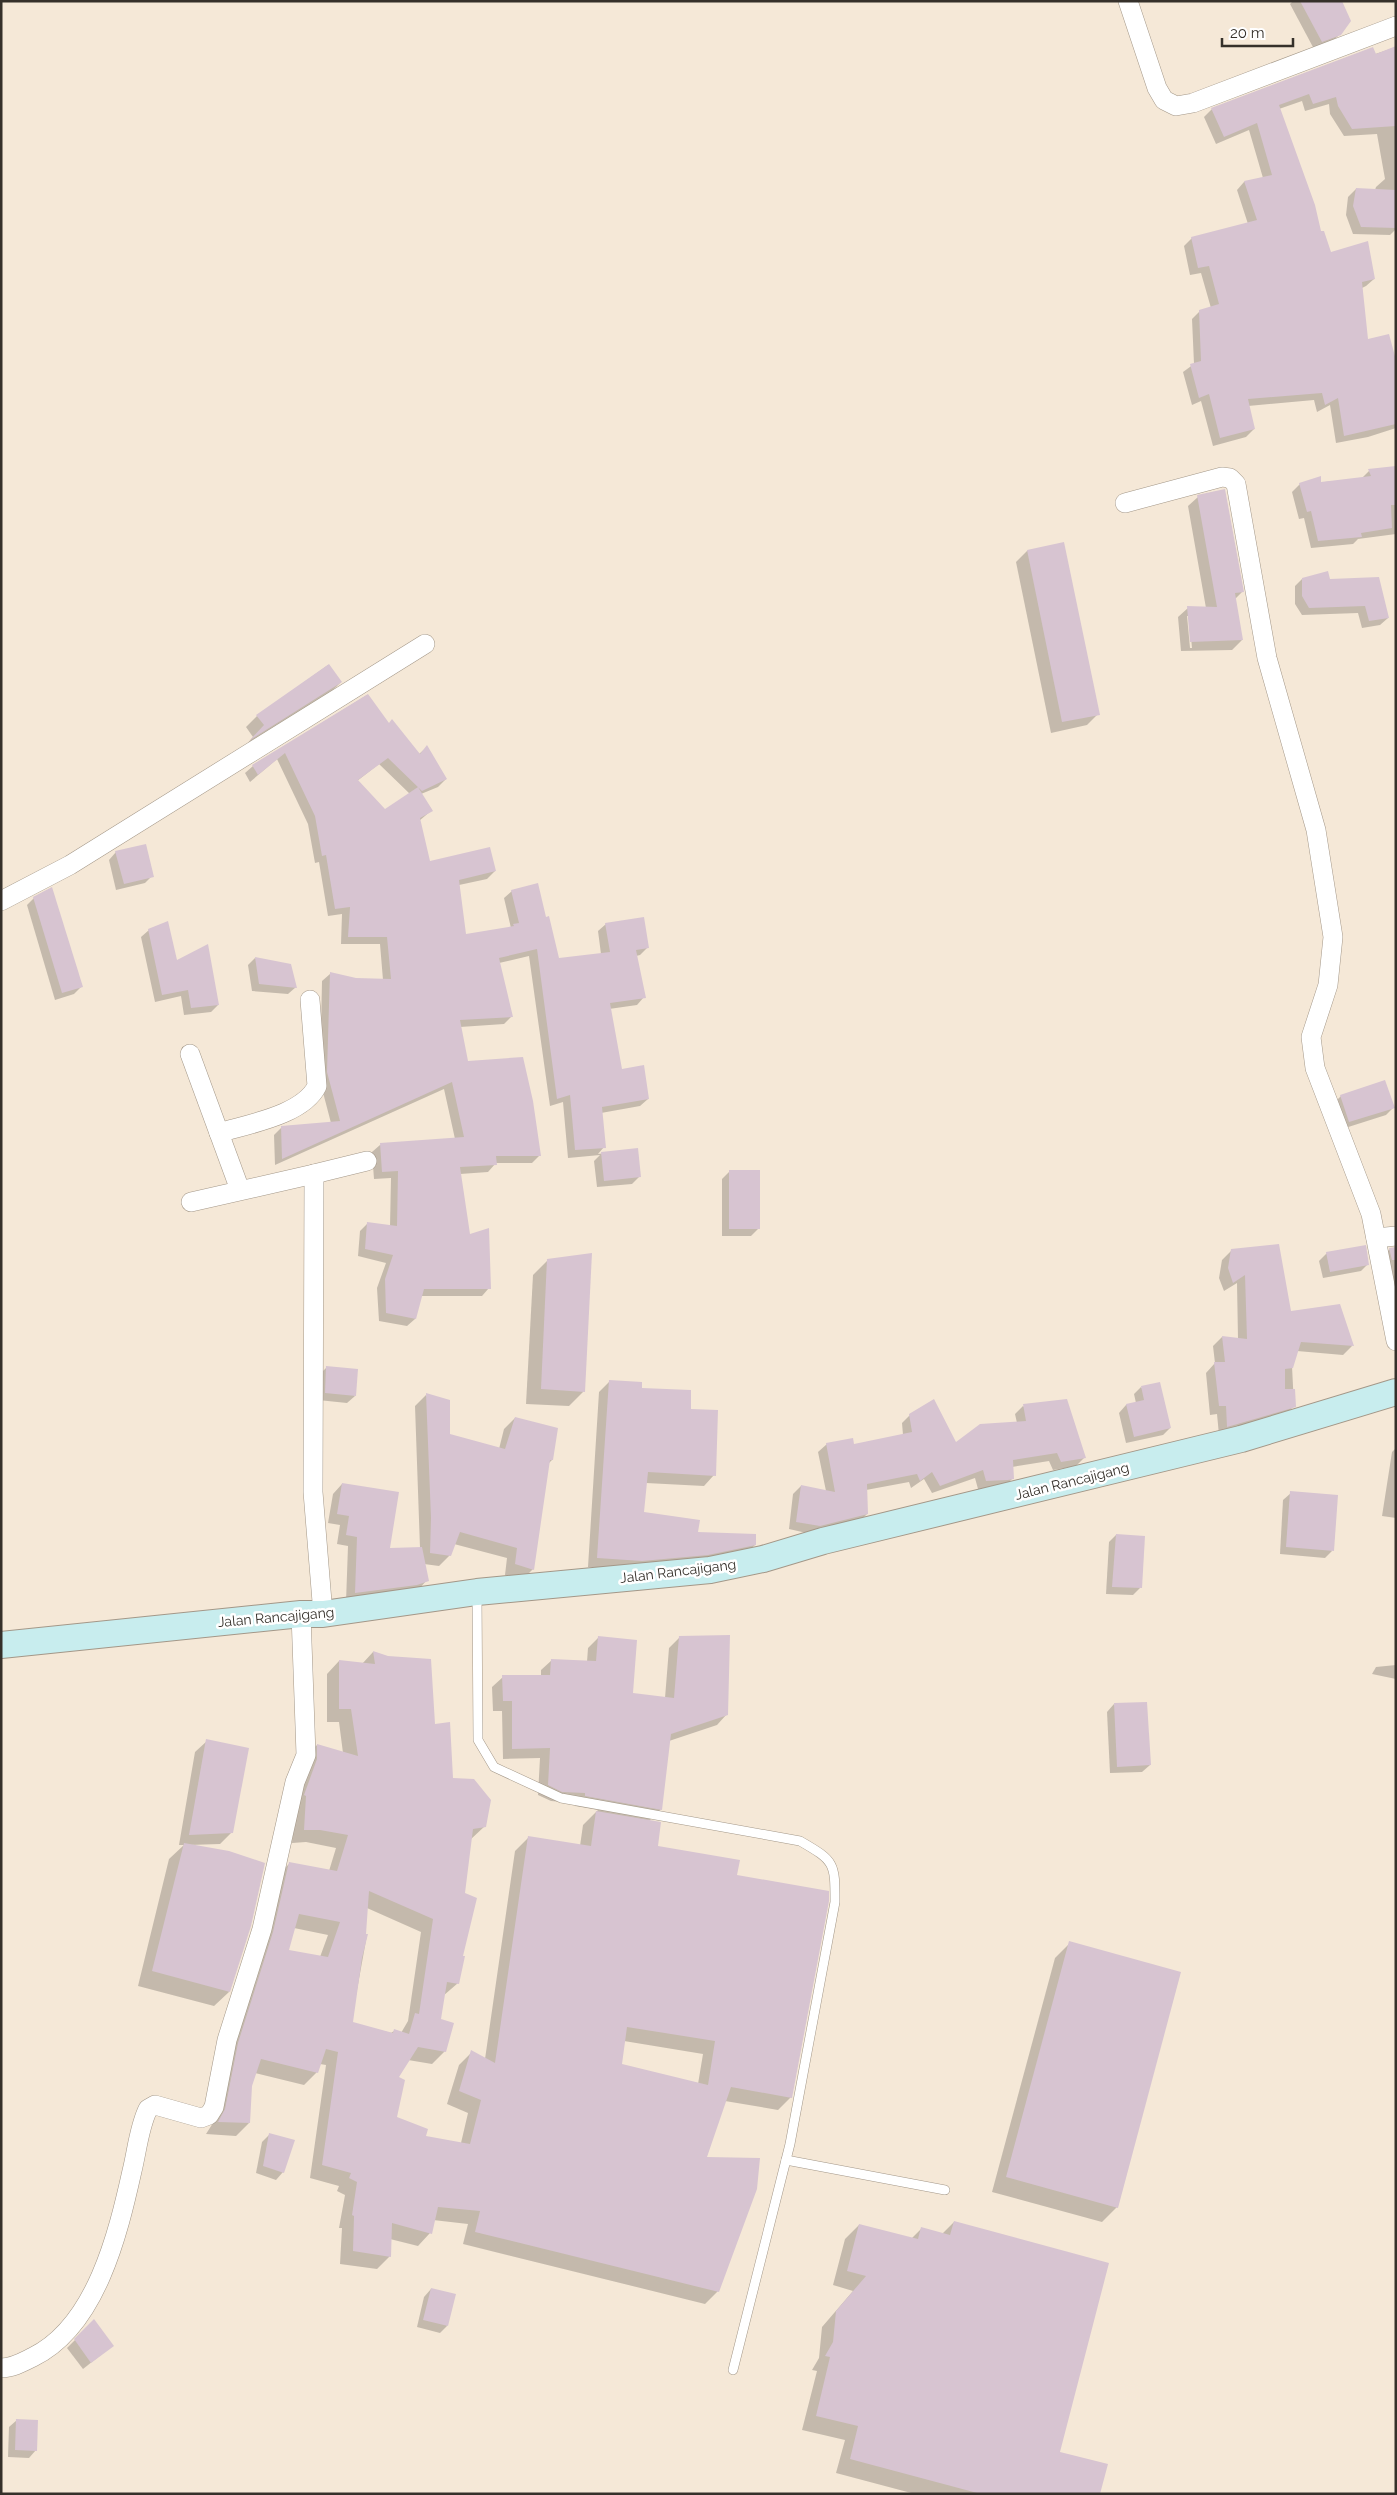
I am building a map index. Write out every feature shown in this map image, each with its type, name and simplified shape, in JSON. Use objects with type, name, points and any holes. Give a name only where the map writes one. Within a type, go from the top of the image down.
[{"type":"main road","name":"Jalan Rancajigang","points":[[1,1645],[312,1614],[477,1592],[710,1570],[763,1559],[833,1539],[1242,1439],[1396,1392]]},
{"type":"street","points":[[1128,1],[1157,88],[1164,100],[1176,106],[1203,99],[1396,26]]},
{"type":"street","points":[[1124,503],[1222,477],[1230,478],[1236,484],[1267,658],[1316,830],[1333,937],[1328,985],[1311,1037],[1314,1068],[1371,1214],[1393,1312],[1396,1342]]},
{"type":"street","points":[[1,901],[70,864],[425,644]]},
{"type":"street","points":[[218,1133],[279,1115],[313,1095],[317,1086],[310,1000]]},
{"type":"street","points":[[190,1054],[240,1190]]},
{"type":"street","points":[[191,1202],[367,1161]]},
{"type":"street","points":[[1,2368],[15,2365],[53,2345],[77,2317],[100,2277],[121,2218],[148,2109],[155,2105],[201,2118],[209,2115],[214,2107],[227,2040],[262,1929],[295,1782],[306,1755],[312,1614],[314,1492],[314,1174]]},
{"type":"street","points":[[1376,1238],[1396,1236]]},
{"type":"lane","points":[[477,1592],[478,1740],[494,1767],[561,1798],[800,1841],[822,1854],[835,1871],[835,1902],[786,2160],[733,2370]]},
{"type":"lane","points":[[786,2160],[945,2190]]},
{"type":"building","points":[[1300,1],[1342,1],[1351,21],[1341,35],[1322,42]]},
{"type":"building","points":[[1396,46],[1396,126],[1352,129],[1338,106],[1336,97],[1313,104],[1309,94],[1279,105],[1315,205],[1321,231],[1324,231],[1331,252],[1368,241],[1375,279],[1362,282],[1368,339],[1389,334],[1396,360],[1396,424],[1344,436],[1338,398],[1325,405],[1322,393],[1248,399],[1255,429],[1220,438],[1209,394],[1199,398],[1190,364],[1201,361],[1199,310],[1219,304],[1209,266],[1198,268],[1191,237],[1257,220],[1244,181],[1272,175],[1257,123],[1224,137],[1211,108],[1373,47],[1376,54]]},
{"type":"building","points":[[1356,188],[1396,190],[1396,228],[1361,227],[1353,206]]},
{"type":"building","points":[[1396,466],[1396,505],[1391,505],[1392,528],[1361,533],[1362,537],[1318,541],[1311,511],[1307,512],[1299,483],[1321,476],[1321,482],[1371,476],[1368,469]]},
{"type":"building","points":[[1225,489],[1244,592],[1235,593],[1243,640],[1190,642],[1187,606],[1217,607],[1197,495]]},
{"type":"building","points":[[1064,542],[1100,715],[1062,722],[1027,550]]},
{"type":"building","points":[[1328,571],[1330,579],[1379,577],[1389,618],[1369,621],[1365,606],[1309,608],[1302,596],[1302,578]]},
{"type":"building","points":[[329,664],[342,682],[250,740],[264,725],[256,715]]},
{"type":"building","points":[[368,694],[389,723],[392,719],[420,754],[427,745],[447,779],[422,791],[418,787],[433,811],[420,818],[430,861],[490,847],[496,871],[459,880],[466,934],[514,926],[513,924],[519,923],[511,890],[538,883],[546,917],[549,916],[559,958],[610,952],[605,923],[644,917],[649,948],[636,950],[646,998],[610,1003],[622,1069],[644,1065],[649,1099],[602,1107],[606,1148],[575,1150],[570,1095],[557,1099],[537,949],[499,958],[513,1017],[460,1020],[468,1061],[523,1057],[533,1101],[541,1156],[496,1156],[497,1165],[460,1167],[470,1234],[489,1228],[491,1289],[424,1289],[416,1319],[386,1313],[385,1279],[393,1255],[365,1249],[367,1222],[397,1226],[398,1171],[382,1172],[380,1143],[464,1137],[452,1082],[282,1159],[281,1126],[340,1121],[327,1072],[330,972],[356,978],[391,979],[387,937],[348,937],[350,907],[335,909],[326,855],[322,856],[315,816],[285,753],[258,775],[252,765]],"holes":[[[388,758],[418,787],[385,809],[358,780]]]},
{"type":"building","points":[[146,844],[154,877],[124,884],[115,851]]},
{"type":"building","points":[[52,887],[83,987],[62,993],[33,897]]},
{"type":"building","points":[[168,921],[177,960],[208,944],[219,1005],[191,1008],[188,990],[162,995],[148,929]]},
{"type":"building","points":[[255,957],[291,964],[297,988],[259,984]]},
{"type":"building","points":[[1385,1080],[1395,1108],[1349,1122],[1340,1095]]},
{"type":"building","points":[[638,1148],[641,1177],[604,1181],[601,1152]]},
{"type":"building","points":[[729,1170],[760,1170],[760,1229],[729,1229]]},
{"type":"building","points":[[1279,1244],[1291,1311],[1340,1304],[1354,1346],[1301,1342],[1293,1368],[1285,1369],[1285,1389],[1295,1389],[1296,1407],[1227,1427],[1226,1406],[1219,1406],[1214,1362],[1225,1362],[1222,1336],[1247,1339],[1245,1275],[1233,1283],[1228,1268],[1231,1249]]},
{"type":"building","points":[[1366,1245],[1369,1265],[1330,1272],[1326,1252]]},
{"type":"building","points":[[1396,1247],[1396,1260],[1392,1260],[1389,1248]]},
{"type":"building","points":[[592,1253],[585,1392],[541,1389],[547,1259]]},
{"type":"building","points":[[326,1366],[358,1369],[356,1396],[325,1393]]},
{"type":"building","points":[[609,1380],[642,1382],[642,1388],[691,1390],[691,1409],[718,1410],[716,1476],[648,1472],[644,1512],[700,1520],[698,1532],[756,1534],[756,1545],[708,1555],[642,1561],[597,1558]]},
{"type":"building","points":[[1160,1382],[1171,1428],[1134,1437],[1126,1404],[1144,1400],[1141,1386]]},
{"type":"building","points":[[426,1393],[450,1400],[450,1434],[505,1449],[515,1417],[558,1428],[553,1460],[550,1460],[534,1570],[515,1564],[517,1548],[460,1532],[451,1556],[430,1553],[431,1518]]},
{"type":"building","points":[[934,1399],[956,1442],[980,1424],[1026,1421],[1023,1404],[1067,1399],[1086,1458],[1061,1462],[1057,1453],[1013,1460],[1014,1479],[1008,1480],[986,1481],[983,1470],[940,1486],[932,1472],[920,1481],[917,1474],[867,1484],[868,1514],[820,1526],[796,1522],[801,1485],[835,1492],[826,1443],[853,1438],[854,1444],[912,1432],[909,1414]]},
{"type":"building","points":[[342,1483],[399,1492],[390,1548],[422,1547],[429,1581],[417,1585],[355,1593],[357,1537],[346,1535],[349,1516],[337,1514]]},
{"type":"building","points":[[1290,1491],[1338,1495],[1334,1551],[1286,1547]]},
{"type":"building","points":[[1116,1534],[1145,1536],[1142,1588],[1112,1587]]},
{"type":"building","points":[[730,1635],[728,1715],[671,1734],[662,1810],[585,1796],[585,1793],[562,1792],[548,1785],[550,1748],[512,1749],[512,1701],[503,1701],[502,1675],[550,1675],[551,1659],[596,1661],[598,1636],[637,1640],[633,1693],[674,1698],[679,1636]]},
{"type":"building","points":[[373,1651],[388,1656],[431,1659],[435,1724],[450,1722],[453,1778],[474,1779],[491,1800],[486,1827],[473,1829],[465,1893],[477,1898],[463,1956],[465,1956],[459,1984],[447,1982],[441,2019],[454,2023],[446,2052],[418,2047],[399,2077],[405,2080],[397,2117],[428,2129],[426,2136],[470,2144],[481,2100],[459,2091],[471,2050],[495,2063],[528,1836],[591,1846],[596,1811],[661,1822],[658,1846],[740,1860],[737,1875],[829,1891],[829,1901],[792,2098],[731,2087],[707,2157],[760,2158],[757,2189],[719,2292],[475,2232],[480,2211],[438,2207],[432,2234],[392,2223],[391,2257],[353,2251],[354,2216],[352,2215],[357,2182],[349,2178],[351,2173],[322,2165],[338,2052],[326,2049],[318,2073],[261,2059],[252,2086],[250,2123],[218,2122],[225,2109],[238,2043],[273,1932],[289,1862],[337,1871],[348,1835],[320,1830],[304,1830],[306,1796],[304,1795],[317,1759],[317,1744],[358,1756],[351,1709],[339,1709],[339,1660],[375,1664]],"holes":[[[369,1891],[433,1919],[419,2014],[415,2013],[409,2034],[394,2029],[393,2033],[353,2022],[362,1958],[368,1934],[366,1934]],[[299,1914],[340,1922],[328,1957],[289,1950]],[[627,2027],[715,2041],[708,2085],[622,2064]]]},
{"type":"building","points":[[1147,1702],[1151,1765],[1117,1767],[1114,1703]]},
{"type":"building","points":[[206,1739],[249,1748],[233,1833],[189,1835]]},
{"type":"building","points":[[184,1843],[229,1851],[265,1863],[251,1926],[230,1992],[152,1971]]},
{"type":"building","points":[[1069,1941],[1181,1972],[1118,2208],[1006,2177]]},
{"type":"building","points":[[269,2133],[295,2140],[284,2173],[263,2166]]},
{"type":"building","points":[[954,2221],[1109,2263],[1060,2452],[1108,2464],[1100,2494],[981,2494],[850,2459],[858,2426],[816,2416],[830,2357],[825,2356],[833,2342],[836,2311],[866,2276],[847,2271],[859,2224],[918,2239],[921,2227],[950,2235]]},
{"type":"building","points":[[431,2288],[456,2294],[448,2326],[423,2320]]},
{"type":"building","points":[[94,2319],[114,2346],[91,2363],[74,2339]]},
{"type":"building","points":[[16,2419],[38,2420],[37,2451],[15,2450]]}]
